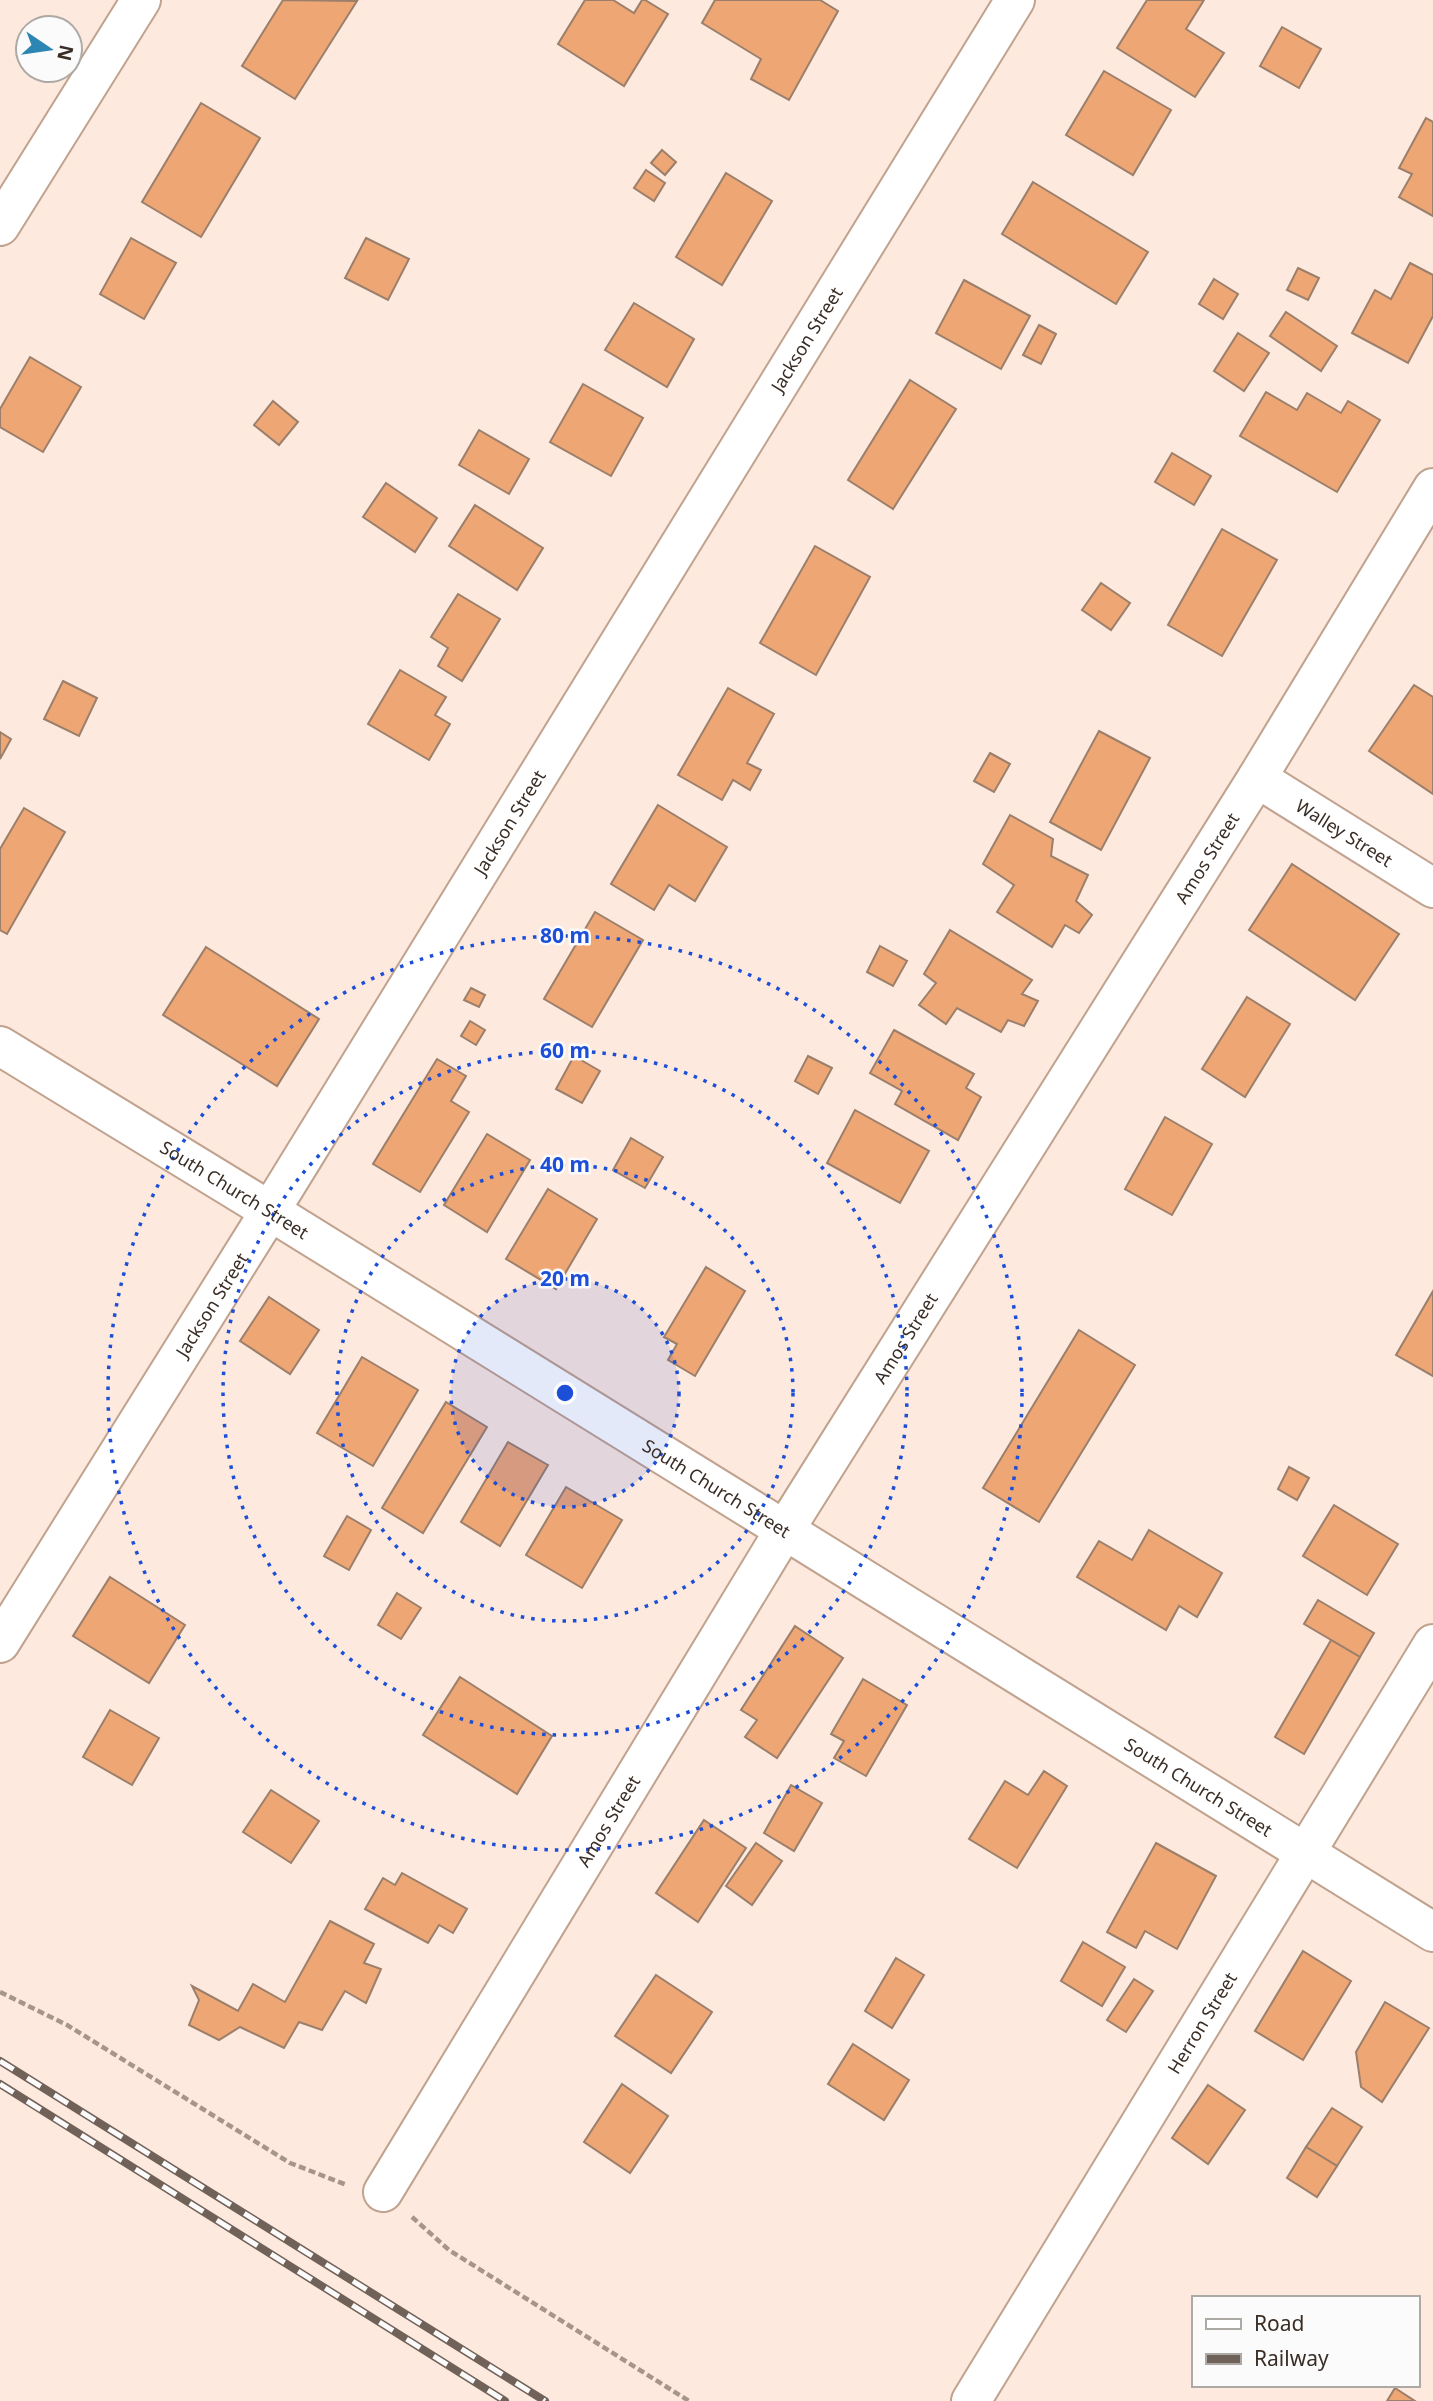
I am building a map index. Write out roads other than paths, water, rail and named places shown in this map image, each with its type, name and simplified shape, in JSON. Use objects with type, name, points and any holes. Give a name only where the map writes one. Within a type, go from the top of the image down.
[{"type":"street","points":[[0,226],[141,0]]},
{"type":"street","name":"Jackson Street","points":[[0,1643],[270,1211],[1015,0]]},
{"type":"street","name":"Amos Street","points":[[383,2192],[784,1531],[1257,778],[1433,488]]},
{"type":"street","name":"Walley Street","points":[[1257,778],[1433,888]]},
{"type":"street","name":"South Church Street","points":[[0,1046],[1433,1932]]},
{"type":"street","name":"Herron Street","points":[[971,2401],[1433,1644]]},
{"type":"railway","points":[[0,2061],[545,2401]]},
{"type":"railway","points":[[0,2084],[505,2401]]}]
